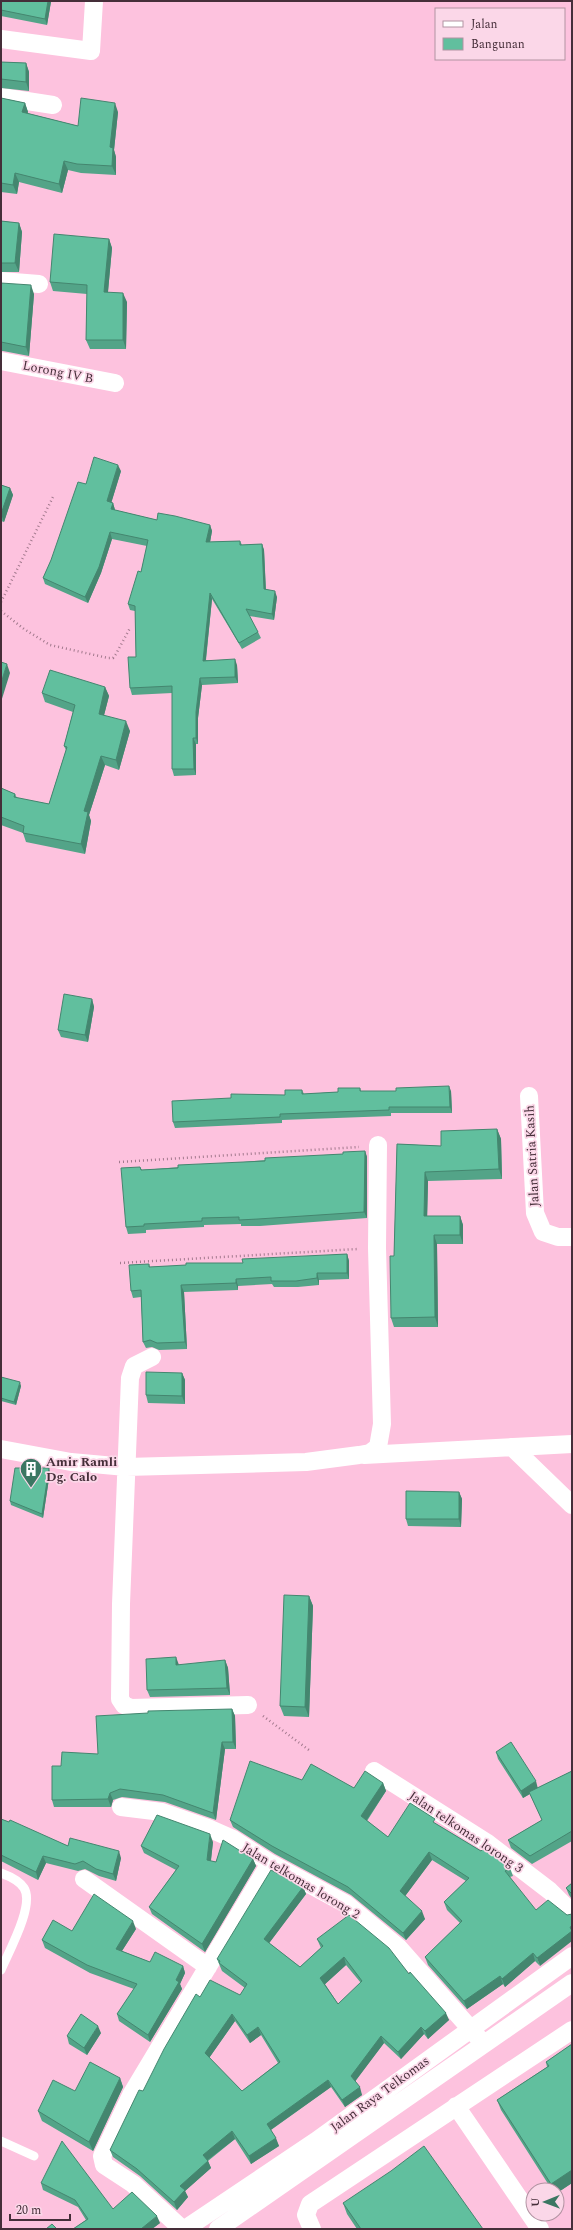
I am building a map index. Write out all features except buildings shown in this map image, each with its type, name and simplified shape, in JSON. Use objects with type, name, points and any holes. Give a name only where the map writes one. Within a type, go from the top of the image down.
[{"type":"street","points":[[1,39],[91,51],[94,1]]},
{"type":"street","points":[[1,97],[53,105]]},
{"type":"street","points":[[1,281],[38,284]]},
{"type":"street","name":"Lorong IV B","points":[[1,360],[116,383]]},
{"type":"street","name":"Jalan Satria Kasih","points":[[529,1096],[535,1213],[543,1232],[558,1237],[572,1236]]},
{"type":"street","points":[[1,1449],[71,1462],[126,1467],[306,1462],[370,1453],[378,1447],[381,1438],[377,1248],[378,1145]]},
{"type":"street","points":[[152,1357],[138,1362],[132,1370],[120,1604],[120,1699],[124,1705],[136,1708],[248,1705]]},
{"type":"street","points":[[359,1455],[572,1444]]},
{"type":"street","points":[[512,1447],[572,1505]]},
{"type":"street","name":"Jalan telkomas lorong 3","points":[[374,1770],[486,1842],[550,1891],[572,1913]]},
{"type":"street","name":"Jalan telkomas lorong 2","points":[[121,1807],[162,1812],[187,1820],[233,1839],[270,1863],[334,1897],[363,1917],[399,1948],[483,2043]]},
{"type":"street","points":[[182,2229],[133,2184],[104,2165],[101,2159],[104,2147],[131,2095],[270,1863]]},
{"type":"street","points":[[84,1879],[208,1967]]},
{"type":"street","name":"Jalan Raya Telkomas","points":[[185,2229],[316,2141],[572,1956]]},
{"type":"street","name":"Jalan Raya Telkomas","points":[[218,2229],[483,2043],[572,1983]]},
{"type":"street","points":[[312,2229],[306,2215],[310,2204],[572,2030]]},
{"type":"street","points":[[456,2106],[540,2229]]},
{"type":"lane","points":[[1,1872],[15,1880],[24,1888],[27,1905],[1,1970]]},
{"type":"lane","points":[[1,2141],[34,2156]]},
{"type":"path","points":[[1,602],[53,497]]},
{"type":"path","points":[[1,611],[24,629],[50,645],[108,658],[113,658],[116,654],[130,628]]},
{"type":"path","points":[[119,1162],[378,1145]]},
{"type":"path","points":[[120,1263],[377,1248]]},
{"type":"path","points":[[276,1725],[309,1750]]},
{"type":"place","name":"Amir Ramli Dg. Calo","points":[[31,1488]]}]
